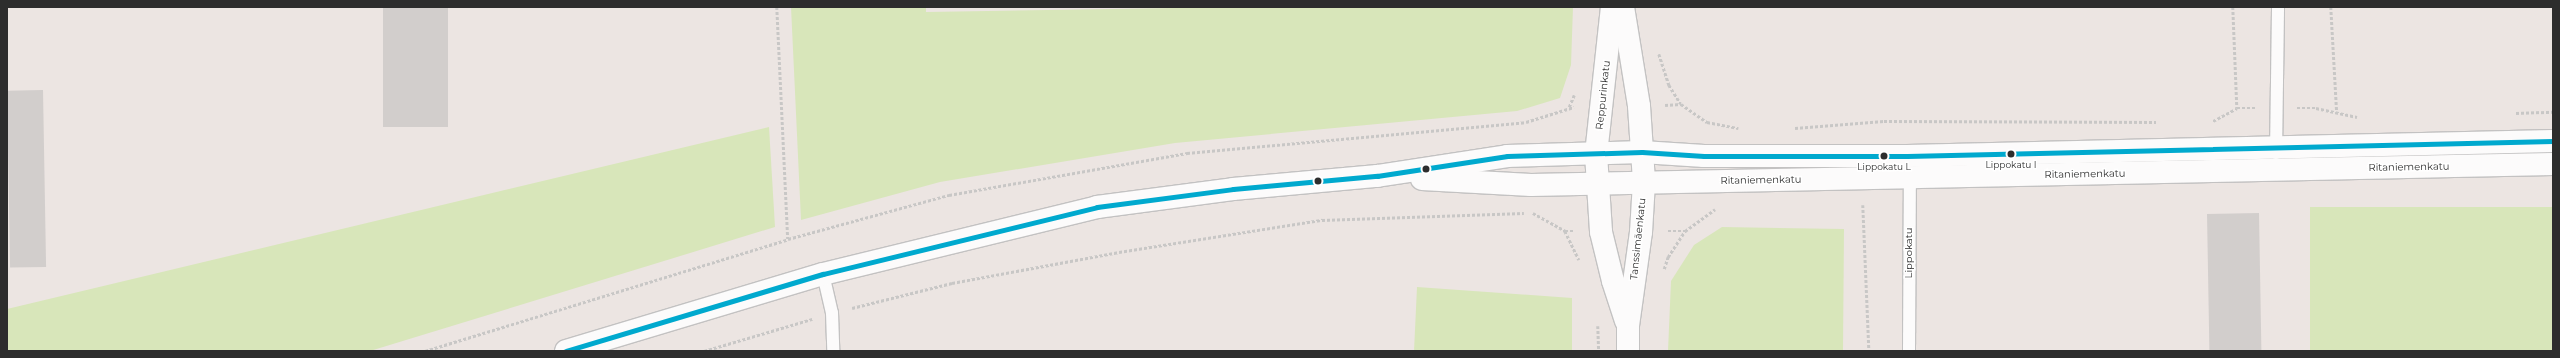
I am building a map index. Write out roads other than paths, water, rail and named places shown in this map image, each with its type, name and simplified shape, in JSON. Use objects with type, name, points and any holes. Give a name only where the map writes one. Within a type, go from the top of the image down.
[{"type":"street","name":"Reppurinkatu","points":[[1598,184],[1596,154],[1612,7]]},
{"type":"street","points":[[1623,7],[1632,52],[1642,152]]},
{"type":"street","name":"Ritaniemenkatu","points":[[566,351],[823,274],[1097,207],[1233,189],[1377,176],[1507,156],[1642,152],[1704,156],[1907,156],[2553,141]]},
{"type":"street","name":"Tanssimäenkatu","points":[[1628,351],[1628,326],[1641,232],[1644,182],[1642,152]]},
{"type":"street","name":"Ritaniemenkatu","points":[[1377,176],[1531,185],[2553,164]]},
{"type":"street","name":"Tanssimäenkatu","points":[[1598,184],[1601,232],[1613,281],[1628,326]]},
{"type":"lane","points":[[2277,170],[2278,7]]},
{"type":"lane","name":"Lippokatu","points":[[1907,156],[1911,178],[1909,204],[1909,351]]},
{"type":"lane","points":[[823,274],[832,313],[833,351]]},
{"type":"place","name":"Lippokatu I","points":[[2011,154]]},
{"type":"place","name":"Lippokatu L","points":[[1884,156]]}]
